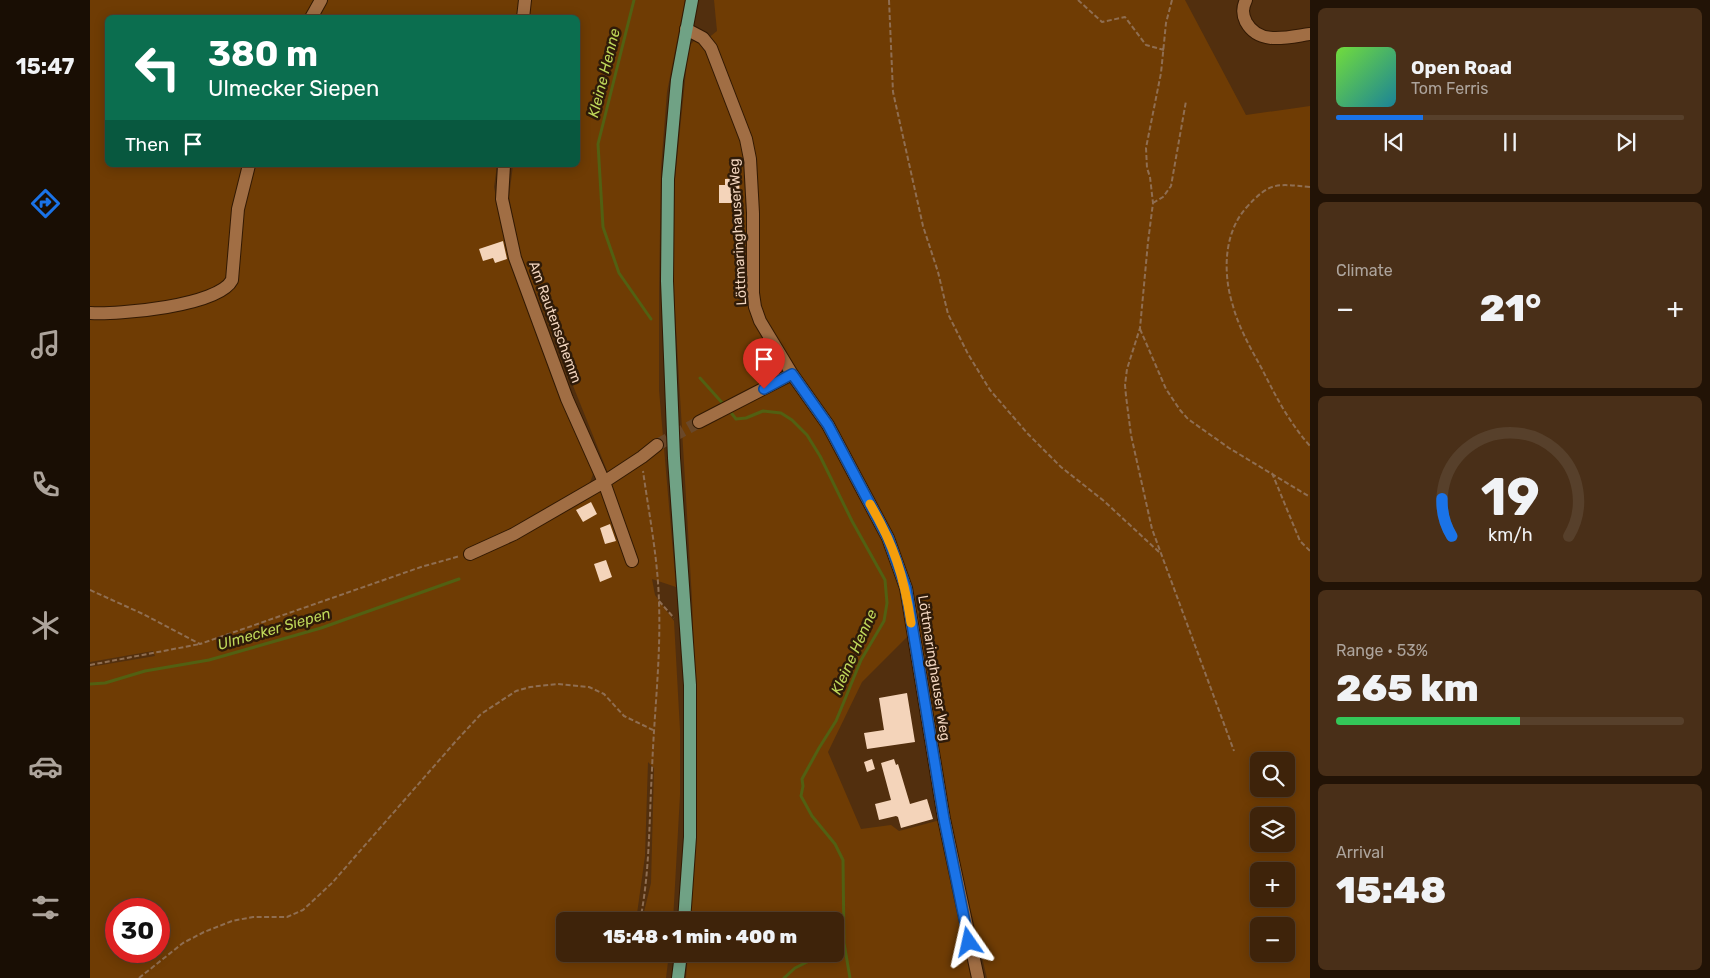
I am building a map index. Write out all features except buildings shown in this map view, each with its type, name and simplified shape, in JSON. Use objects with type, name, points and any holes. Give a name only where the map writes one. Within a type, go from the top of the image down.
[{"type":"main road","points":[[685,912],[690,837],[690,685],[674,458],[667,281],[669,159],[677,80],[692,0]]},
{"type":"main road","points":[[678,978],[680,962]]},
{"type":"street","points":[[313,15],[321,0]]},
{"type":"street","points":[[523,15],[525,0]]},
{"type":"street","points":[[1246,0],[1243,15],[1250,29],[1259,36],[1278,39],[1310,34]]},
{"type":"street","name":"Löttmaringhauser Weg","points":[[686,30],[703,38],[711,48],[746,139],[752,170],[754,213],[753,292],[755,307],[760,321],[792,374],[828,425],[888,538],[906,588],[944,819],[978,978]]},
{"type":"street","points":[[90,313],[128,313],[175,306],[227,288],[232,280],[239,197],[248,167]]},
{"type":"street","name":"Am Rautenschemm","points":[[504,167],[502,199],[515,258],[567,398],[604,482]]},
{"type":"street","points":[[699,422],[792,374]]},
{"type":"street","points":[[470,554],[514,534],[604,482],[642,458],[657,445]]},
{"type":"street","points":[[604,482],[632,561]]},
{"type":"path","points":[[888,0],[893,92],[923,226],[938,272],[948,314],[968,354],[990,390],[1028,434],[1061,467],[1104,500],[1150,542],[1160,554]]},
{"type":"path","points":[[1078,0],[1102,22],[1125,17],[1146,45],[1164,50]]},
{"type":"path","points":[[1172,0],[1166,23],[1158,91],[1146,148],[1146,168],[1150,177],[1153,203],[1140,328],[1127,369],[1125,384],[1131,435],[1152,528],[1160,554],[1234,750]]},
{"type":"path","points":[[1153,203],[1163,198],[1171,186],[1186,101]]},
{"type":"path","points":[[1310,187],[1276,185],[1264,190],[1244,210],[1235,224],[1227,254],[1230,290],[1236,313],[1280,406],[1310,446]]},
{"type":"path","points":[[1140,328],[1152,360],[1166,389],[1188,419],[1229,448],[1310,497]]},
{"type":"path","points":[[641,912],[648,872],[653,730],[659,633],[659,601],[642,458]]},
{"type":"path","points":[[1272,473],[1300,541],[1310,551]]},
{"type":"path","points":[[90,665],[200,644],[421,567],[470,554]]},
{"type":"path","points":[[90,590],[143,614],[200,644]]},
{"type":"path","points":[[659,601],[676,621]]},
{"type":"path","points":[[139,978],[183,943],[204,932],[232,921],[253,917],[287,917],[303,910],[332,883],[481,714],[516,691],[530,687],[557,684],[589,686],[604,694],[624,716],[653,730]]},
{"type":"shaded area","points":[[90,0],[519,0],[517,15],[105,15],[105,167],[497,167],[494,187],[498,207],[594,471],[586,489],[612,483],[521,256],[509,197],[513,167],[580,167],[580,15],[529,15],[531,0],[685,0],[667,92],[661,168],[659,291],[659,390],[676,587],[652,579],[655,595],[674,621],[680,730],[680,795],[674,912],[644,912],[651,883],[654,768],[648,762],[645,856],[637,912],[556,912],[556,962],[668,962],[666,978],[90,978],[90,667],[155,656],[153,651],[90,662]]},
{"type":"shaded area","points":[[714,0],[1185,0],[1246,115],[1310,106],[1310,978],[987,978],[933,754],[912,632],[862,682],[828,752],[861,829],[891,825],[899,831],[944,819],[973,978],[686,978],[687,962],[844,962],[844,912],[690,912],[697,731],[692,599],[674,294],[674,188],[688,52],[694,41],[702,43],[717,31]]},
{"type":"waterway","name":"Kleine Henne","points":[[634,0],[598,144],[603,227],[619,273],[651,319]]},
{"type":"waterway","name":"Kleine Henne","points":[[700,378],[725,406]]},
{"type":"waterway","name":"Kleine Henne","points":[[729,410],[736,419],[746,418],[763,411],[781,413],[792,420],[807,435],[820,456],[852,521],[885,580],[887,603],[884,621],[861,660],[836,721],[802,779],[801,796],[812,816],[835,844],[843,860],[844,943],[850,978]]},
{"type":"waterway","name":"Ulmecker Siepen","points":[[90,684],[105,683],[145,671],[209,660],[321,628],[459,579]]},
{"type":"waterway","points":[[784,978],[795,968],[807,962]]},
{"type":"tunnel","points":[[657,445],[699,422]]},
{"type":"slow traffic","points":[[870,504],[897,560],[906,588],[911,623]]},
{"type":"route","points":[[764,389],[792,374],[828,425],[879,520],[897,560],[906,588],[932,754],[969,942]]}]
